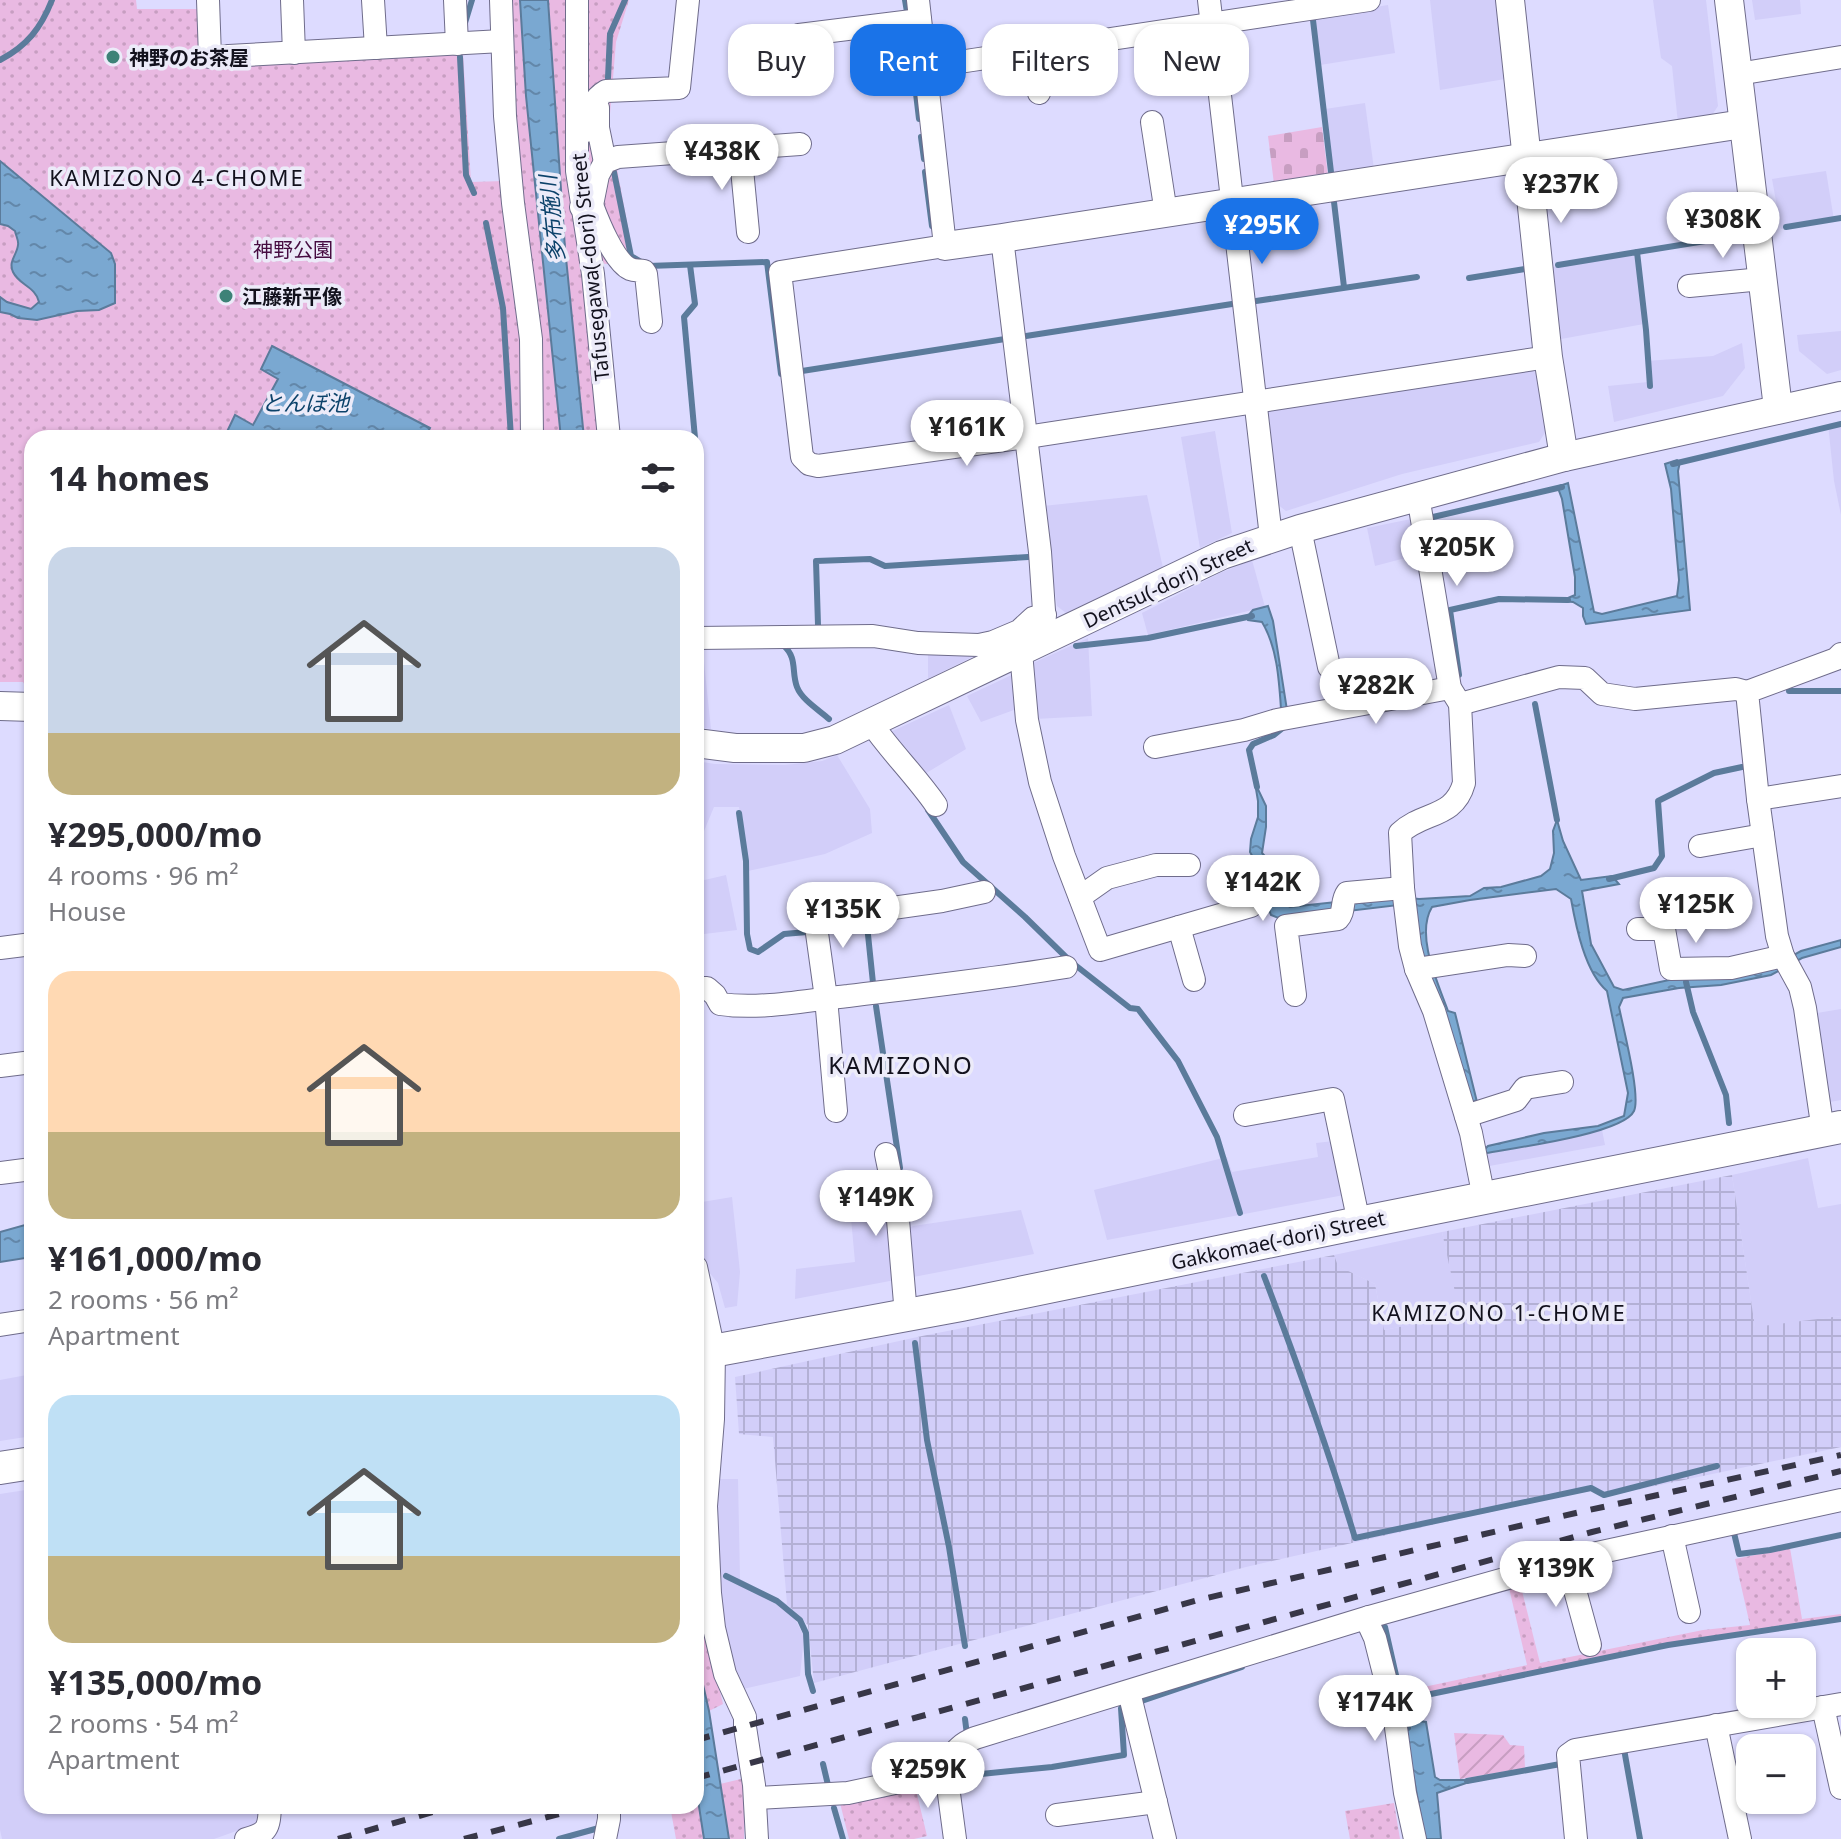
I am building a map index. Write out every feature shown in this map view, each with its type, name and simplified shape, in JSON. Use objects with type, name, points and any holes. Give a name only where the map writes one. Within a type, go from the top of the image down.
[{"type":"main road","name":"Gakkomae(-dori) Street","points":[[705,1352],[906,1315],[1832,1129]]},
{"type":"main road","points":[[0,1468],[24,1464]]},
{"type":"street","points":[[208,0],[210,57],[502,41]]},
{"type":"street","points":[[292,0],[294,53]]},
{"type":"street","points":[[373,0],[376,48]]},
{"type":"street","points":[[455,0],[457,44]]},
{"type":"street","points":[[501,0],[505,116],[531,339],[532,430]]},
{"type":"street","name":"Tafusegawa(-dori) Street","points":[[577,0],[577,171],[587,206],[608,430]]},
{"type":"street","points":[[577,171],[584,149],[589,109],[598,95],[606,91],[679,88],[688,0]]},
{"type":"street","points":[[1209,0],[1212,24],[1369,0]]},
{"type":"street","points":[[1510,0],[1548,357],[1564,457]]},
{"type":"street","points":[[1729,0],[1778,408]]},
{"type":"street","points":[[834,28],[919,10]]},
{"type":"street","points":[[1738,74],[1841,57]]},
{"type":"street","points":[[598,95],[598,128],[605,162],[587,206],[624,264],[646,274],[651,322]]},
{"type":"street","points":[[929,96],[945,246]]},
{"type":"street","points":[[1220,96],[1271,537]]},
{"type":"street","points":[[1152,122],[1166,213]]},
{"type":"street","points":[[1548,357],[818,466],[809,464],[802,457],[780,272],[1743,124]]},
{"type":"street","points":[[605,162],[618,157],[800,144]]},
{"type":"street","points":[[740,148],[748,232]]},
{"type":"street","points":[[1002,238],[1027,437],[1037,635],[1027,720],[1040,782],[1064,856],[1100,950],[1251,906]]},
{"type":"street","points":[[1689,286],[1762,279]]},
{"type":"street","name":"Dentsu(-dori) Street","points":[[704,744],[735,748],[804,748],[835,740],[1037,635],[1271,537],[1564,457],[1841,396]]},
{"type":"street","points":[[1418,496],[1455,696],[1464,783],[1461,794],[1452,806],[1408,826],[1400,833],[1405,898],[1410,946],[1425,967],[1434,1011],[1473,1114],[1471,1133],[1484,1198]]},
{"type":"street","points":[[1300,529],[1329,667]]},
{"type":"street","points":[[704,638],[873,636],[918,643],[979,645],[1019,631],[1033,618],[1037,635]]},
{"type":"street","points":[[1155,747],[1285,720],[1455,696],[1559,677],[1585,678],[1602,694],[1635,699],[1736,689],[1747,692],[1836,659],[1841,654]]},
{"type":"street","points":[[1747,692],[1777,936],[1800,987],[1832,1129]]},
{"type":"street","points":[[0,706],[24,707]]},
{"type":"street","points":[[871,723],[936,805]]},
{"type":"street","points":[[1758,799],[1841,786]]},
{"type":"street","points":[[1700,846],[1763,835]]},
{"type":"street","points":[[1080,897],[1107,878],[1156,865],[1189,865]]},
{"type":"street","points":[[836,1111],[815,919],[984,892]]},
{"type":"street","points":[[1295,995],[1286,926],[1338,919],[1347,893],[1405,898]]},
{"type":"street","points":[[1179,927],[1194,980]]},
{"type":"street","points":[[1638,929],[1664,929],[1671,969],[1731,968],[1787,962]]},
{"type":"street","points":[[0,948],[24,945]]},
{"type":"street","points":[[1425,967],[1508,955],[1525,956]]},
{"type":"street","points":[[704,988],[715,995],[720,1004],[730,1006],[996,979],[1066,967]]},
{"type":"street","points":[[0,1066],[24,1063]]},
{"type":"street","points":[[1473,1114],[1516,1100],[1525,1088],[1562,1082]]},
{"type":"street","points":[[1245,1115],[1333,1099],[1359,1223]]},
{"type":"street","points":[[886,1154],[897,1208],[906,1315]]},
{"type":"street","points":[[0,1173],[24,1170]]},
{"type":"street","points":[[0,1325],[24,1321]]},
{"type":"street","points":[[705,1352],[713,1419],[706,1506],[710,1593],[714,1628],[725,1674],[745,1717],[756,1798],[757,1839]]},
{"type":"street","points":[[756,1798],[848,1793],[932,1775],[942,1769],[956,1749],[969,1740],[1131,1700],[1371,1627],[1567,1561],[1841,1500]]},
{"type":"street","points":[[1672,1536],[1689,1612]]},
{"type":"street","points":[[1567,1561],[1590,1645]]},
{"type":"street","points":[[1371,1627],[1394,1713],[1415,1839]]},
{"type":"street","points":[[1131,1700],[1165,1839]]},
{"type":"street","points":[[1576,1839],[1568,1761],[1575,1750],[1718,1732],[1830,1711],[1841,1788]]},
{"type":"street","points":[[1718,1732],[1740,1839]]},
{"type":"street","points":[[942,1769],[947,1779],[955,1839]]},
{"type":"street","points":[[1057,1815],[1156,1802]]},
{"type":"street","points":[[257,1837],[269,1825],[270,1814]]},
{"type":"street","points":[[605,1839],[608,1814]]},
{"type":"shaded area","points":[[1430,0],[1496,0],[1505,79],[1440,90]]},
{"type":"shaded area","points":[[1653,0],[1706,0],[1718,106],[1710,118],[1678,123],[1672,66],[1661,58]]},
{"type":"shaded area","points":[[1752,0],[1800,0],[1801,14],[1755,20]]},
{"type":"shaded area","points":[[1388,5],[1395,53],[1320,65],[1315,17]]},
{"type":"shaded area","points":[[1365,103],[1374,169],[1332,175],[1325,109]]},
{"type":"shaded area","points":[[1826,171],[1834,220],[1781,229],[1772,179]]},
{"type":"shaded area","points":[[1636,253],[1644,324],[1561,339],[1553,267]]},
{"type":"shaded area","points":[[1841,331],[1841,370],[1827,374],[1799,351],[1797,335]]},
{"type":"shaded area","points":[[1742,343],[1745,368],[1723,396],[1614,422],[1608,386],[1648,382],[1647,361],[1713,356]]},
{"type":"shaded area","points":[[1528,368],[1539,375],[1546,431],[1539,442],[1402,474],[1286,511],[1277,504],[1266,408]]},
{"type":"shaded area","points":[[1841,421],[1841,515],[1828,424]]},
{"type":"shaded area","points":[[1215,431],[1232,533],[1200,548],[1181,437]]},
{"type":"shaded area","points":[[1147,495],[1163,568],[1066,613],[1057,606],[1043,506]]},
{"type":"shaded area","points":[[1416,518],[1424,553],[1375,566],[1367,528]]},
{"type":"shaded area","points":[[1252,560],[1265,607],[1148,635],[1142,613]]},
{"type":"shaded area","points":[[1088,638],[1092,716],[1035,719],[1031,664]]},
{"type":"shaded area","points":[[928,648],[986,650],[928,679]]},
{"type":"shaded area","points":[[704,662],[711,729],[704,728]]},
{"type":"shaded area","points":[[1018,672],[1022,707],[981,722],[967,696]]},
{"type":"shaded area","points":[[949,705],[966,749],[923,775],[886,734]]},
{"type":"shaded area","points":[[837,755],[870,809],[872,833],[825,854],[748,871],[739,807],[714,807],[704,831],[704,762],[785,765],[822,761]]},
{"type":"shaded area","points":[[726,875],[737,930],[704,934],[704,880]]},
{"type":"shaded area","points":[[1841,1009],[1841,1100],[1824,1103],[1811,1014]]},
{"type":"shaded area","points":[[1602,1130],[1605,1145],[1484,1167],[1482,1154]]},
{"type":"shaded area","points":[[1334,1141],[1344,1195],[1107,1240],[1094,1190],[1227,1157],[1232,1172],[1318,1157],[1316,1143]]},
{"type":"shaded area","points":[[1808,1158],[1818,1208],[1841,1204],[1841,1316],[1755,1328],[1732,1175]]},
{"type":"shaded area","points":[[1732,1175],[1755,1327],[1841,1316],[1841,1447],[1603,1497],[1591,1489],[1246,1567],[814,1683],[808,1625],[787,1604],[773,1437],[739,1434],[735,1377],[922,1336],[1334,1255],[1338,1266],[1375,1284],[1384,1330],[1460,1315],[1442,1232]]},
{"type":"shaded area","points":[[732,1197],[740,1272],[737,1306],[725,1308],[718,1283],[704,1266],[704,1202]]},
{"type":"shaded area","points":[[890,1202],[895,1280],[795,1299],[796,1269],[855,1262],[850,1207]]},
{"type":"shaded area","points":[[1021,1210],[1034,1254],[908,1278],[906,1229]]},
{"type":"shaded area","points":[[1442,1232],[1461,1315],[1384,1330],[1375,1284],[1337,1266],[1334,1255]]},
{"type":"shaded area","points":[[24,1376],[24,1437],[0,1441],[0,1380]]},
{"type":"shaded area","points":[[714,1479],[738,1479],[740,1579],[787,1604],[804,1636],[800,1676],[743,1689],[732,1667],[718,1611]]},
{"type":"shaded area","points":[[24,1490],[24,1814],[265,1814],[264,1821],[214,1839],[2,1839],[0,1494]]},
{"type":"green space","name":"神野公園","points":[[0,0],[136,0],[137,9],[199,9],[202,65],[463,53],[471,182],[504,181],[523,330],[525,430],[24,430],[24,684],[0,682]]},
{"type":"green space","points":[[510,0],[520,0],[526,96],[560,430],[538,430],[520,212]]},
{"type":"green space","points":[[548,0],[569,0],[583,265],[599,430],[583,430],[565,248]]},
{"type":"green space","points":[[584,0],[629,0],[616,42],[609,126],[633,254],[649,263],[647,268],[597,263],[582,141]]},
{"type":"green space","points":[[1322,127],[1328,176],[1274,184],[1268,136]]},
{"type":"green space","points":[[1790,1548],[1802,1619],[1841,1614],[1841,1620],[1668,1647],[1405,1702],[1405,1691],[1527,1665],[1509,1588],[1520,1583],[1540,1663],[1703,1630],[1750,1625],[1735,1559]]},
{"type":"green space","points":[[704,1612],[723,1704],[709,1711],[704,1689]]},
{"type":"green space","points":[[1454,1733],[1503,1735],[1510,1745],[1524,1746],[1525,1768],[1460,1779]]},
{"type":"green space","points":[[745,1778],[744,1839],[729,1839],[720,1784]]},
{"type":"green space","points":[[916,1790],[927,1836],[914,1839],[849,1839],[840,1803]]},
{"type":"green space","points":[[1394,1803],[1400,1839],[1350,1839],[1345,1811]]},
{"type":"green space","points":[[671,1814],[700,1814],[704,1839],[676,1839]]},
{"type":"water","name":"多布施川","points":[[520,0],[548,0],[565,248],[583,430],[560,430],[526,96]]},
{"type":"water","points":[[0,161],[111,253],[115,264],[115,303],[99,310],[77,311],[37,320],[0,312],[0,297],[31,309],[39,302],[35,293],[16,276],[12,268],[18,242],[15,231],[0,224]]},
{"type":"water","name":"とんぼ池","points":[[272,346],[430,428],[228,430],[235,415],[253,425],[278,379],[261,369]]},
{"type":"water","points":[[1680,462],[1678,471],[1690,610],[1586,624],[1583,608],[1573,602],[1561,601],[1575,595],[1575,577],[1559,486],[1568,483],[1594,612],[1602,614],[1677,596],[1679,580],[1671,489],[1665,464]]},
{"type":"water","points":[[1268,606],[1287,710],[1281,709],[1276,664],[1267,632],[1262,622],[1248,620],[1247,617],[1253,610]]},
{"type":"water","points":[[1255,783],[1266,806],[1262,853],[1272,864],[1278,900],[1290,907],[1392,896],[1419,899],[1470,896],[1484,888],[1501,887],[1541,876],[1550,869],[1554,853],[1553,831],[1557,820],[1581,880],[1612,876],[1619,884],[1582,891],[1591,944],[1614,987],[1623,990],[1683,977],[1770,968],[1801,951],[1841,940],[1841,947],[1802,958],[1771,975],[1623,998],[1619,1007],[1633,1077],[1634,1111],[1610,1127],[1589,1133],[1486,1153],[1484,1150],[1488,1146],[1544,1133],[1598,1126],[1624,1116],[1628,1093],[1607,991],[1587,961],[1571,899],[1556,889],[1432,907],[1427,918],[1427,945],[1448,1011],[1455,1013],[1477,1102],[1472,1107],[1398,905],[1281,919],[1271,915],[1262,891],[1259,868],[1250,852],[1258,817]]},
{"type":"water","points":[[24,1225],[24,1258],[0,1262],[0,1232]]},
{"type":"water","points":[[704,1689],[729,1839],[704,1839],[700,1814],[704,1814]]},
{"type":"water","points":[[1403,1719],[1426,1722],[1435,1777],[1440,1780],[1475,1780],[1437,1793],[1441,1839],[1425,1839]]},
{"type":"waterway","points":[[0,60],[18,49],[32,35],[52,0]]},
{"type":"waterway","points":[[465,23],[472,0]]},
{"type":"waterway","points":[[608,78],[610,34],[625,0]]},
{"type":"waterway","points":[[905,0],[907,12]]},
{"type":"waterway","points":[[1313,20],[1331,172]]},
{"type":"waterway","points":[[460,57],[466,175],[474,193]]},
{"type":"waterway","points":[[916,96],[919,119]]},
{"type":"waterway","points":[[921,137],[924,159]]},
{"type":"waterway","points":[[614,172],[631,256],[648,266],[767,262],[781,374]]},
{"type":"waterway","points":[[925,172],[932,226]]},
{"type":"waterway","points":[[1334,202],[1344,287]]},
{"type":"waterway","points":[[1786,227],[1841,218]]},
{"type":"waterway","points":[[486,223],[503,308],[511,430]]},
{"type":"waterway","points":[[1637,252],[1724,238]]},
{"type":"waterway","points":[[1558,265],[1637,252],[1650,386]]},
{"type":"waterway","points":[[690,265],[695,304],[684,317],[694,430]]},
{"type":"waterway","points":[[1469,278],[1525,269]]},
{"type":"waterway","points":[[1256,301],[1417,277]]},
{"type":"waterway","points":[[1026,336],[1232,304]]},
{"type":"waterway","points":[[802,371],[1005,339]]},
{"type":"waterway","points":[[1673,464],[1841,424]]},
{"type":"waterway","points":[[1433,517],[1562,487]]},
{"type":"waterway","points":[[818,625],[816,561],[870,559],[885,566],[1028,557]]},
{"type":"waterway","points":[[1459,675],[1450,610],[1499,599],[1568,600]]},
{"type":"waterway","points":[[1076,646],[1148,638],[1252,616]]},
{"type":"waterway","points":[[780,645],[791,655],[799,692],[829,719]]},
{"type":"waterway","points":[[1789,691],[1841,691]]},
{"type":"waterway","points":[[1535,704],[1557,820]]},
{"type":"waterway","points":[[1257,787],[1249,750],[1253,744],[1284,727]]},
{"type":"waterway","points":[[1609,879],[1654,868],[1662,856],[1658,801],[1714,773],[1742,767]]},
{"type":"waterway","points":[[928,810],[963,862],[1070,961],[1130,1008],[1138,1009],[1178,1061],[1217,1137],[1240,1213]]},
{"type":"waterway","points":[[739,813],[746,861],[750,949],[758,952],[784,934],[807,932]]},
{"type":"waterway","points":[[827,929],[867,925],[873,983]]},
{"type":"waterway","points":[[1686,982],[1693,1012],[1726,1095],[1729,1123]]},
{"type":"waterway","points":[[876,1006],[900,1168]]},
{"type":"waterway","points":[[1264,1276],[1312,1406],[1355,1538],[1591,1488],[1604,1495],[1717,1466]]},
{"type":"waterway","points":[[915,1343],[927,1440],[965,1646]]},
{"type":"waterway","points":[[1734,1533],[1739,1554],[1841,1535]]},
{"type":"waterway","points":[[726,1576],[777,1601],[800,1620],[806,1633],[808,1674],[813,1691]]},
{"type":"waterway","points":[[1402,1700],[1668,1645],[1841,1619]]},
{"type":"waterway","points":[[1376,1629],[1385,1627],[1408,1728]]},
{"type":"waterway","points":[[971,1746],[981,1774],[1052,1767],[1124,1755],[1121,1708],[1242,1667]]},
{"type":"waterway","points":[[965,1719],[967,1735]]},
{"type":"waterway","points":[[1624,1749],[1640,1839]]},
{"type":"waterway","points":[[1467,1781],[1566,1763]]},
{"type":"waterway","points":[[823,1764],[828,1785]]},
{"type":"waterway","points":[[834,1808],[843,1839]]},
{"type":"waterway","points":[[559,1839],[599,1828]]},
{"type":"railway","points":[[704,1738],[1198,1600],[1841,1455]]},
{"type":"railway","points":[[704,1776],[1592,1532],[1841,1471]]},
{"type":"railway","points":[[338,1839],[426,1814]]},
{"type":"railway","points":[[464,1839],[559,1814]]},
{"type":"place","name":"神野のお茶屋","points":[[113,57]]},
{"type":"place","name":"江藤新平像","points":[[226,296]]},
{"type":"district","name":"KAMIZONO 4-CHOME","points":[[177,177]]},
{"type":"district","name":"KAMIZONO","points":[[901,1064]]},
{"type":"district","name":"KAMIZONO 1-CHOME","points":[[1499,1312]]}]
